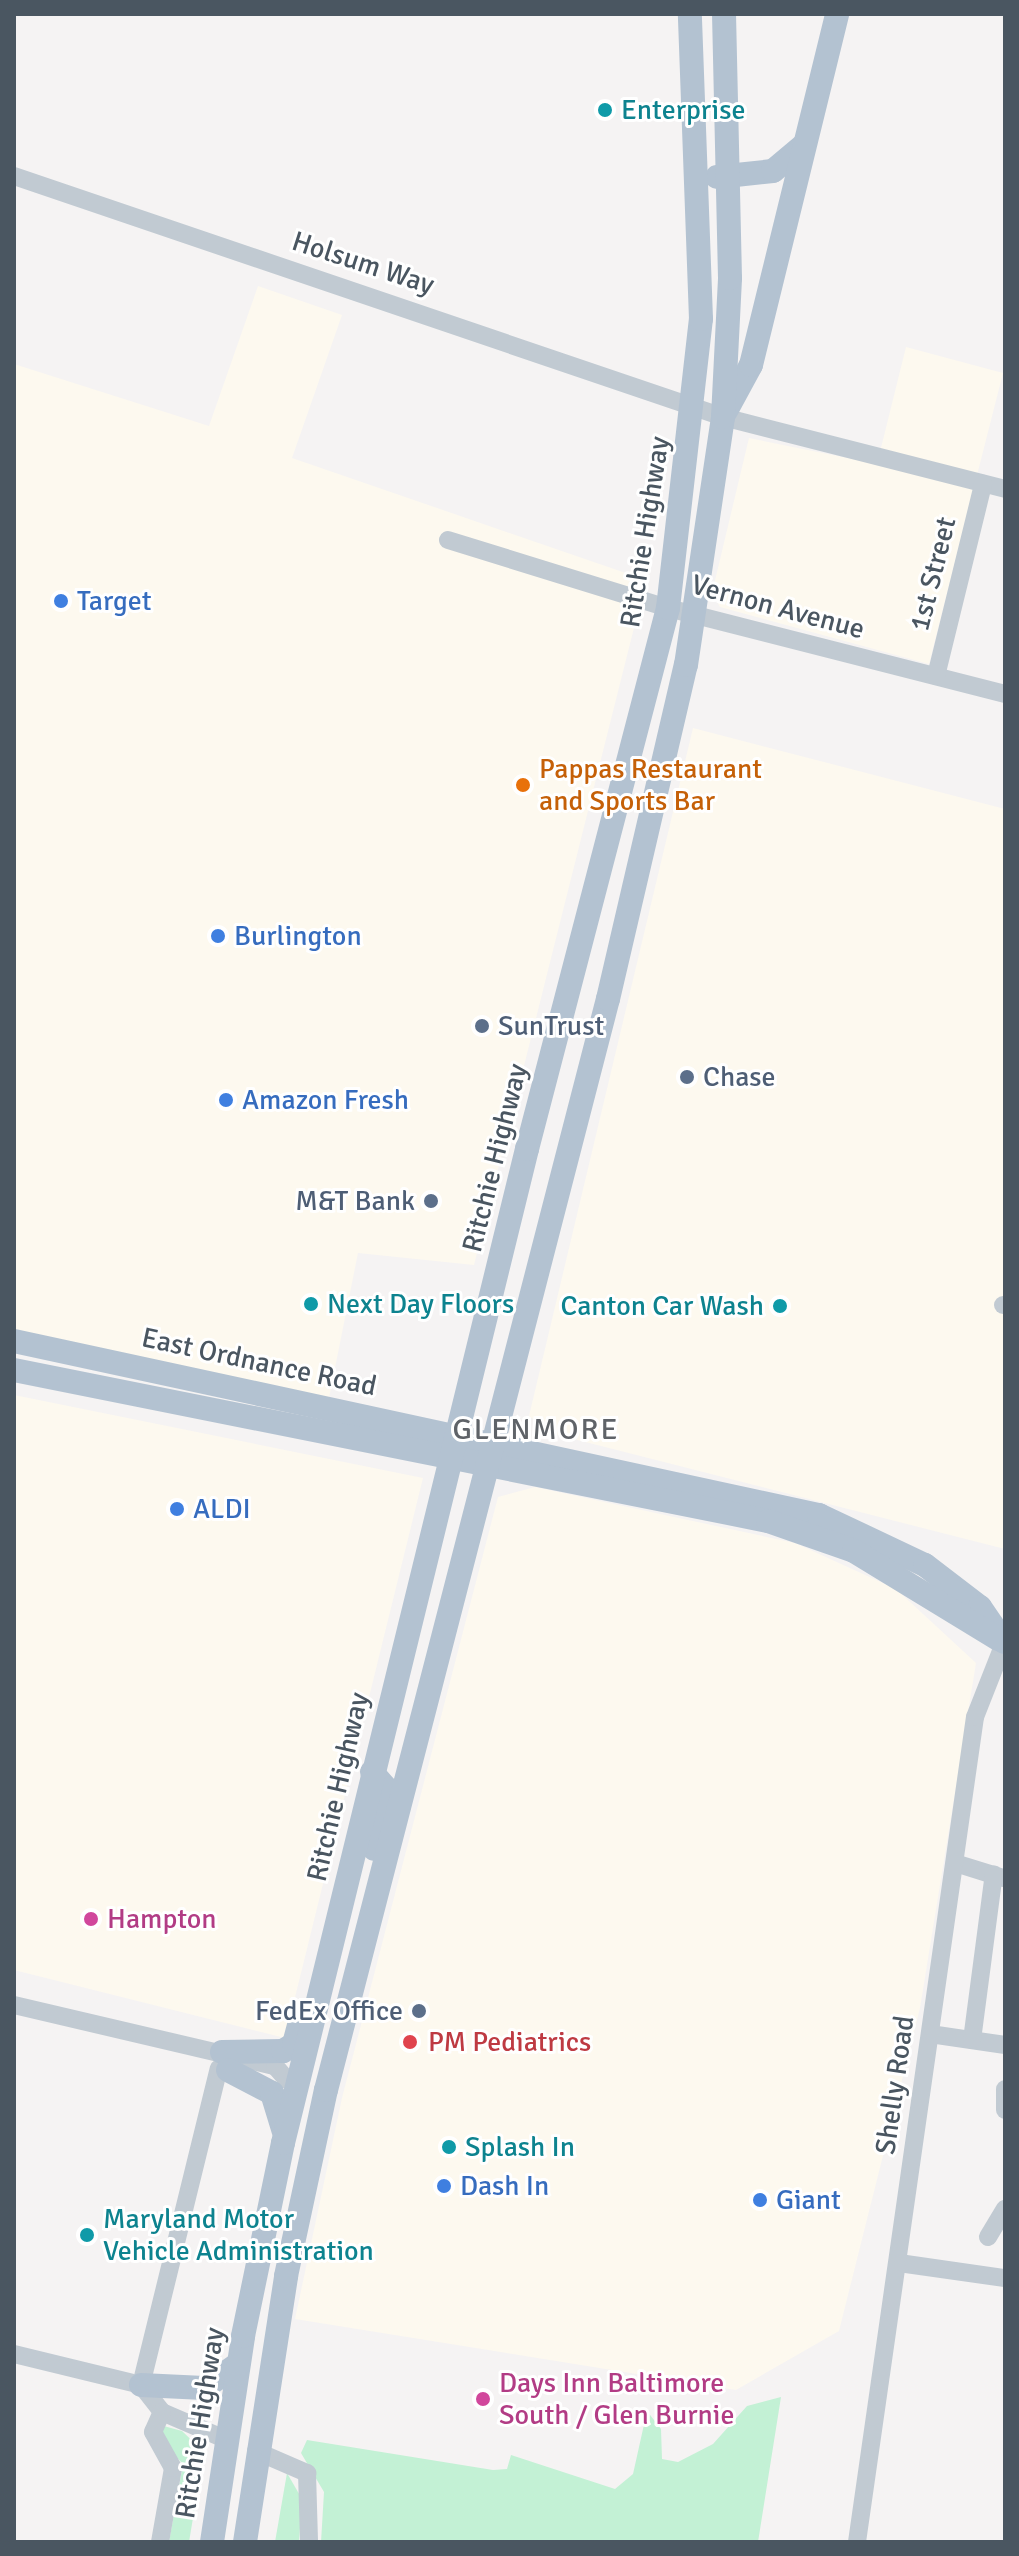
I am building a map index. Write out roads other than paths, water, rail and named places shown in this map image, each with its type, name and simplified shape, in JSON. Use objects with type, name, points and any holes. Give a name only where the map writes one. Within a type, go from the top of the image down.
[{"type":"main road","name":"Ritchie Highway","points":[[212,2542],[238,2364],[283,2143],[292,2081],[325,1970],[456,1434],[668,608],[694,404],[699,178],[690,14]]},
{"type":"main road","points":[[245,2542],[256,2451],[297,2221],[492,1441],[608,999],[694,615],[723,417],[730,177],[724,14]]},
{"type":"main road","points":[[723,417],[751,365],[837,14]]},
{"type":"main road","points":[[699,178],[773,171],[804,145]]},
{"type":"main road","name":"East Ordnance Road","points":[[14,1341],[492,1441],[819,1515],[925,1565],[980,1607],[1005,1642]]},
{"type":"main road","name":"East Ordnance Road","points":[[14,1370],[794,1529],[917,1585],[1005,1642]]},
{"type":"main road","points":[[372,1772],[386,1788],[370,1870],[374,1911]]},
{"type":"main road","points":[[223,2063],[269,2054],[294,2044],[309,1993],[325,1970]]},
{"type":"main road","points":[[223,2063],[272,2093],[282,2112],[283,2143]]},
{"type":"main road","points":[[243,2336],[251,2368],[243,2429],[256,2451]]},
{"type":"main road","points":[[141,2385],[204,2388],[238,2364]]},
{"type":"main road","points":[[225,2439],[238,2460],[238,2542]]},
{"type":"street","name":"Holsum Way","points":[[14,176],[694,404],[723,417],[1005,489]]},
{"type":"street","name":"1st Street","points":[[936,676],[983,484]]},
{"type":"street","name":"Vernon Avenue","points":[[448,540],[668,608],[1005,694]]},
{"type":"street","name":"Shelly Road","points":[[857,2542],[975,1717],[1005,1642]]},
{"type":"street","points":[[955,1863],[1000,1877],[972,2040]]},
{"type":"street","points":[[14,2005],[188,2049],[223,2063],[275,2066],[292,2081]]},
{"type":"street","points":[[930,2034],[1005,2045]]},
{"type":"street","points":[[141,2385],[223,2063]]},
{"type":"street","points":[[1005,2089],[1005,2110]]},
{"type":"street","points":[[988,2237],[1005,2209]]},
{"type":"street","points":[[899,2263],[1005,2278]]},
{"type":"street","points":[[14,2354],[141,2385],[162,2412],[225,2439]]},
{"type":"street","points":[[160,2542],[173,2468],[153,2432],[162,2412]]},
{"type":"street","points":[[256,2451],[307,2473],[309,2542]]},
{"type":"place","name":"Enterprise","points":[[605,110]]},
{"type":"place","name":"Target","points":[[61,601]]},
{"type":"place","name":"Pappas Restaurant and Sports Bar","points":[[523,785]]},
{"type":"place","name":"Burlington","points":[[218,936]]},
{"type":"place","name":"SunTrust","points":[[482,1026]]},
{"type":"place","name":"Chase","points":[[687,1077]]},
{"type":"place","name":"Amazon Fresh","points":[[226,1100]]},
{"type":"place","name":"M&T Bank","points":[[431,1201]]},
{"type":"place","name":"Next Day Floors","points":[[311,1304]]},
{"type":"place","name":"Canton Car Wash","points":[[780,1306]]},
{"type":"place","name":"ALDI","points":[[177,1509]]},
{"type":"place","name":"Hampton","points":[[91,1919]]},
{"type":"place","name":"FedEx Office","points":[[419,2011]]},
{"type":"place","name":"PM Pediatrics","points":[[410,2042]]},
{"type":"place","name":"Splash In","points":[[449,2147]]},
{"type":"place","name":"Dash In","points":[[444,2186]]},
{"type":"place","name":"Giant","points":[[760,2200]]},
{"type":"place","name":"Maryland Motor Vehicle Administration","points":[[87,2235]]},
{"type":"place","name":"Days Inn Baltimore South / Glen Burnie","points":[[483,2399]]},
{"type":"district","name":"GLENMORE","points":[[536,1430]]}]
